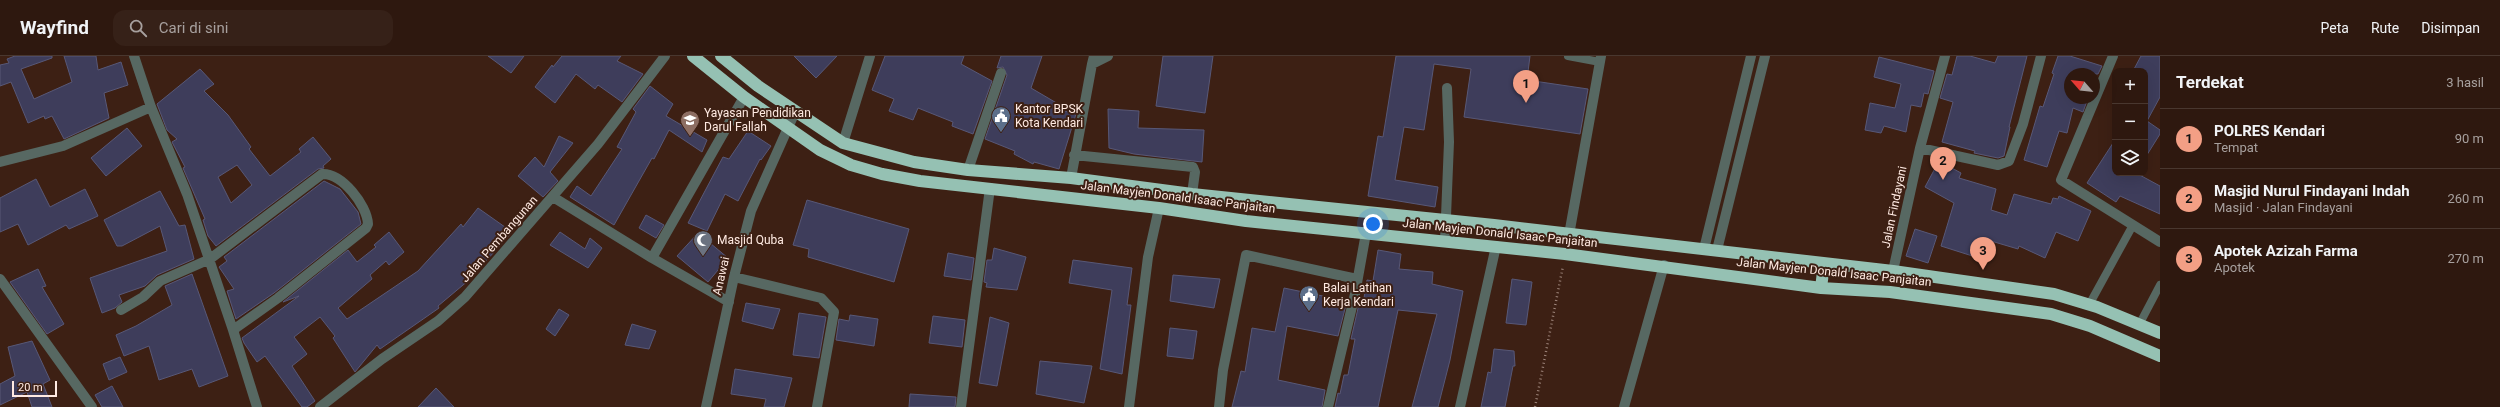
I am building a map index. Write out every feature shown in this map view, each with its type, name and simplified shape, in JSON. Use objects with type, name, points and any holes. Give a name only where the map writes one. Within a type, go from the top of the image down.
[{"type":"highway","name":"Jalan Mayjen Donald Isaac Panjaitan","points":[[694,57],[744,97],[820,150],[852,165],[882,174],[920,181],[1160,208],[1246,221],[1496,246],[1664,266],[1821,288],[1890,292],[2052,314],[2090,326],[2160,356]]},
{"type":"highway","name":"Jalan Mayjen Donald Isaac Panjaitan","points":[[724,58],[794,112],[843,143],[914,162],[968,170],[1071,178],[1192,194],[1717,250],[2054,294],[2089,305],[2160,333]]},
{"type":"highway","points":[[1821,288],[1824,264]]},
{"type":"street","points":[[134,56],[151,106],[187,194],[210,259],[257,407]]},
{"type":"street","name":"Jalan Pembangunan","points":[[320,407],[382,359],[438,321],[465,297],[553,196],[665,56]]},
{"type":"street","points":[[843,143],[870,56]]},
{"type":"street","points":[[1071,178],[1074,155],[1093,60],[1108,56]]},
{"type":"street","points":[[1704,249],[1751,56]]},
{"type":"street","points":[[1717,250],[1765,56]]},
{"type":"street","name":"Jalan Findayani","points":[[1893,272],[1920,148],[1945,56]]},
{"type":"street","points":[[1920,148],[1998,165],[2009,161],[2023,124],[2041,56]]},
{"type":"street","points":[[2113,56],[2061,180],[2160,242]]},
{"type":"street","points":[[1569,235],[1600,59]]},
{"type":"street","points":[[968,170],[1001,73]]},
{"type":"street","points":[[1445,241],[1449,142],[1447,88]]},
{"type":"street","points":[[652,258],[744,97]]},
{"type":"street","points":[[0,162],[63,146],[151,106]]},
{"type":"street","name":"Anawai","points":[[706,407],[734,277],[751,211],[794,112]]},
{"type":"street","points":[[1074,155],[1193,167],[1195,172],[1192,194]]},
{"type":"street","points":[[121,310],[143,297],[164,278],[210,259],[322,174],[329,174],[350,190],[368,216],[368,224],[366,228],[278,298],[233,330]]},
{"type":"street","points":[[961,407],[990,188]]},
{"type":"street","points":[[553,196],[652,258],[729,302]]},
{"type":"street","points":[[1129,407],[1148,258],[1160,208]]},
{"type":"street","points":[[1328,407],[1366,233]]},
{"type":"street","points":[[1460,407],[1496,246]]},
{"type":"street","points":[[1219,407],[1223,370],[1246,255],[1357,279]]},
{"type":"street","points":[[1624,407],[1664,266]]},
{"type":"street","points":[[734,277],[821,298],[834,312],[817,407]]},
{"type":"street","points":[[0,279],[3,290],[92,407]]},
{"type":"lane","points":[[1568,56],[1600,59]]},
{"type":"lane","points":[[2089,305],[2133,225]]},
{"type":"lane","points":[[2139,324],[2160,285]]},
{"type":"path","points":[[1534,407],[1565,254]]},
{"type":"building","points":[[15,56],[52,56],[52,58],[21,69],[34,99],[72,82],[64,56],[96,56],[98,70],[121,62],[128,85],[104,93],[109,118],[64,139],[52,116],[45,119],[44,116],[28,123],[11,82],[0,86],[0,65],[9,63],[7,59]]},
{"type":"building","points":[[488,56],[524,56],[511,73]]},
{"type":"building","points":[[562,56],[621,56],[617,61],[643,74],[622,102],[598,85],[595,89],[576,74],[555,103],[535,87],[552,65],[553,67]]},
{"type":"building","points":[[794,56],[837,56],[816,78]]},
{"type":"building","points":[[885,56],[964,56],[961,64],[992,81],[973,134],[952,126],[953,122],[918,108],[913,120],[889,111],[894,99],[872,90]]},
{"type":"building","points":[[1001,56],[1042,56],[1031,88],[1060,105],[1058,109],[1076,114],[1059,169],[1034,162],[1033,164],[1014,154],[1015,151],[985,139],[1007,75],[1003,67],[997,68]]},
{"type":"building","points":[[1163,56],[1213,56],[1205,113],[1156,106]]},
{"type":"building","points":[[1396,56],[1530,56],[1527,80],[1588,89],[1580,134],[1464,117],[1471,69],[1434,64],[1424,130],[1404,127],[1395,180],[1438,187],[1435,207],[1368,196],[1378,136],[1383,137]]},
{"type":"building","points":[[1957,56],[1970,56],[1995,63],[1998,56],[2027,56],[2009,127],[2004,156],[1998,158],[1974,153],[1975,151],[1942,142],[1953,102],[1940,98],[1947,74],[1952,75]]},
{"type":"building","points":[[2058,56],[2070,56],[2102,66],[2100,70],[2100,68],[2064,68],[2064,104],[2086,104],[2083,112],[2073,108],[2067,133],[2059,131],[2047,167],[2024,160],[2040,106],[2043,107],[2054,74],[2052,73]]},
{"type":"building","points":[[2141,56],[2160,56],[2160,97],[2148,119],[2148,68],[2135,68]]},
{"type":"building","points":[[1879,57],[1934,71],[1928,94],[1924,93],[1921,107],[1911,105],[1906,132],[1884,126],[1881,133],[1865,130],[1870,103],[1895,108],[1901,84],[1874,77]]},
{"type":"building","points":[[200,69],[214,84],[204,91],[228,115],[251,147],[249,149],[270,176],[301,152],[299,149],[313,137],[331,159],[323,166],[324,168],[318,169],[216,246],[208,236],[203,220],[205,219],[183,168],[185,167],[172,142],[177,139],[167,130],[157,104]],"holes":[[[237,165],[252,185],[231,203],[218,177]]]},
{"type":"building","points":[[650,86],[673,104],[666,116],[707,140],[702,152],[669,130],[654,159],[652,158],[614,225],[570,197],[577,186],[591,196],[622,149],[617,147],[636,112],[633,109]]},
{"type":"building","points":[[1108,109],[1139,111],[1138,128],[1204,130],[1202,162],[1134,154],[1109,148]]},
{"type":"building","points":[[2148,122],[2160,130],[2160,134],[2148,153]]},
{"type":"building","points":[[127,128],[142,146],[106,176],[91,158]]},
{"type":"building","points":[[748,131],[771,146],[761,160],[760,159],[738,201],[725,194],[707,231],[688,223],[723,157],[729,159]]},
{"type":"building","points":[[559,136],[573,143],[550,172],[558,181],[543,197],[518,176],[535,157],[544,167]]},
{"type":"building","points":[[2112,145],[2112,176],[2142,176],[2160,186],[2160,214],[2120,196],[2116,202],[2087,183]]},
{"type":"building","points":[[1939,161],[1961,173],[1959,178],[1996,189],[1991,210],[2007,215],[2014,194],[2051,204],[2053,198],[2058,199],[2059,196],[2091,211],[2078,241],[2056,232],[2045,258],[2019,246],[2018,249],[1991,241],[1985,260],[1941,246],[1954,203],[1925,187]]},
{"type":"building","points":[[36,179],[50,207],[85,189],[98,216],[69,229],[66,225],[28,245],[18,224],[0,232],[0,198]]},
{"type":"building","points":[[324,181],[340,189],[358,212],[361,224],[274,293],[236,319],[227,291],[234,289],[219,267],[227,261],[224,257]]},
{"type":"building","points":[[160,191],[179,226],[185,225],[194,259],[157,275],[145,286],[119,295],[122,302],[115,308],[102,313],[90,278],[167,251],[160,226],[122,246],[117,246],[104,220]]},
{"type":"building","points":[[807,200],[909,229],[894,282],[808,257],[809,249],[793,245]]},
{"type":"building","points":[[478,208],[512,232],[469,280],[438,306],[439,308],[380,349],[377,345],[355,372],[333,338],[335,336],[320,317],[294,337],[307,354],[292,366],[315,401],[307,407],[302,407],[265,356],[257,362],[244,343],[242,338],[299,296],[283,302],[348,250],[357,262],[376,247],[374,245],[389,232],[404,252],[389,265],[386,261],[370,275],[372,279],[338,308],[347,319],[418,271],[461,224],[463,227]]},
{"type":"building","points":[[646,215],[664,225],[656,238],[639,228]]},
{"type":"building","points":[[1915,229],[1937,236],[1928,263],[1906,256]]},
{"type":"building","points":[[560,232],[585,249],[590,238],[602,248],[588,268],[550,245]]},
{"type":"building","name":"Masjid Quba","points":[[698,233],[728,258],[708,282],[677,256]]},
{"type":"building","points":[[994,248],[1026,257],[1017,290],[986,287],[987,283],[984,282],[987,260],[992,260]]},
{"type":"building","points":[[1378,250],[1401,254],[1399,269],[1433,272],[1432,284],[1463,291],[1450,360],[1438,407],[1412,407],[1437,314],[1398,310],[1378,407],[1335,407],[1338,393],[1340,394],[1344,375],[1348,375],[1355,339],[1351,339],[1359,304],[1363,304],[1367,280],[1373,281]]},
{"type":"building","points":[[948,253],[974,258],[971,280],[944,276]]},
{"type":"building","points":[[1073,260],[1132,268],[1127,305],[1131,305],[1122,374],[1100,369],[1112,290],[1069,283]]},
{"type":"building","points":[[38,269],[46,286],[42,287],[64,324],[47,334],[10,282]]},
{"type":"building","points":[[192,274],[228,376],[199,387],[192,369],[159,380],[149,346],[124,356],[116,335],[136,326],[172,305],[165,286]]},
{"type":"building","points":[[1173,275],[1220,279],[1214,308],[1170,301]]},
{"type":"building","points":[[1512,279],[1532,282],[1526,325],[1506,323]]},
{"type":"building","points":[[1284,288],[1347,301],[1338,336],[1287,326],[1278,380],[1325,390],[1322,407],[1232,407],[1241,371],[1245,372],[1252,328],[1275,332]]},
{"type":"building","points":[[746,303],[780,309],[773,329],[742,321]]},
{"type":"building","points":[[559,309],[569,315],[555,336],[546,329]]},
{"type":"building","points":[[799,313],[826,317],[819,358],[793,355]]},
{"type":"building","points":[[850,315],[878,319],[874,346],[836,340],[839,319],[849,321]]},
{"type":"building","points":[[933,316],[965,320],[962,347],[929,343]]},
{"type":"building","points":[[990,317],[1009,323],[997,386],[979,383]]},
{"type":"building","points":[[632,324],[656,331],[649,349],[625,345]]},
{"type":"building","points":[[1170,328],[1197,331],[1193,359],[1167,356]]},
{"type":"building","points":[[32,341],[50,380],[43,384],[52,407],[32,407],[27,392],[0,405],[0,384],[15,376],[8,347]]},
{"type":"building","points":[[1494,349],[1514,351],[1515,366],[1513,366],[1505,407],[1481,407],[1488,372],[1491,373]]},
{"type":"building","points":[[120,357],[127,372],[109,380],[103,364]]},
{"type":"building","points":[[1040,361],[1092,366],[1084,403],[1036,394]]},
{"type":"building","points":[[735,369],[792,378],[784,407],[764,407],[766,399],[731,394]]},
{"type":"building","points":[[112,386],[123,407],[102,407],[95,395]]},
{"type":"building","points":[[436,388],[454,407],[418,407]]},
{"type":"building","points":[[910,394],[956,397],[955,407],[909,407]]},
{"type":"place","name":"POLRES Kendari","points":[[1526,103]]},
{"type":"place","name":"Kantor BPSK Kota Kendari","points":[[1001,133]]},
{"type":"place","name":"Yayasan Pendidikan Darul Fallah","points":[[690,137]]},
{"type":"place","name":"Masjid Nurul Findayani Indah","points":[[1943,180]]},
{"type":"place","name":"Masjid Quba","points":[[703,257]]},
{"type":"place","name":"Apotek Azizah Farma","points":[[1983,270]]},
{"type":"place","name":"Balai Latihan Kerja Kendari","points":[[1309,312]]}]
